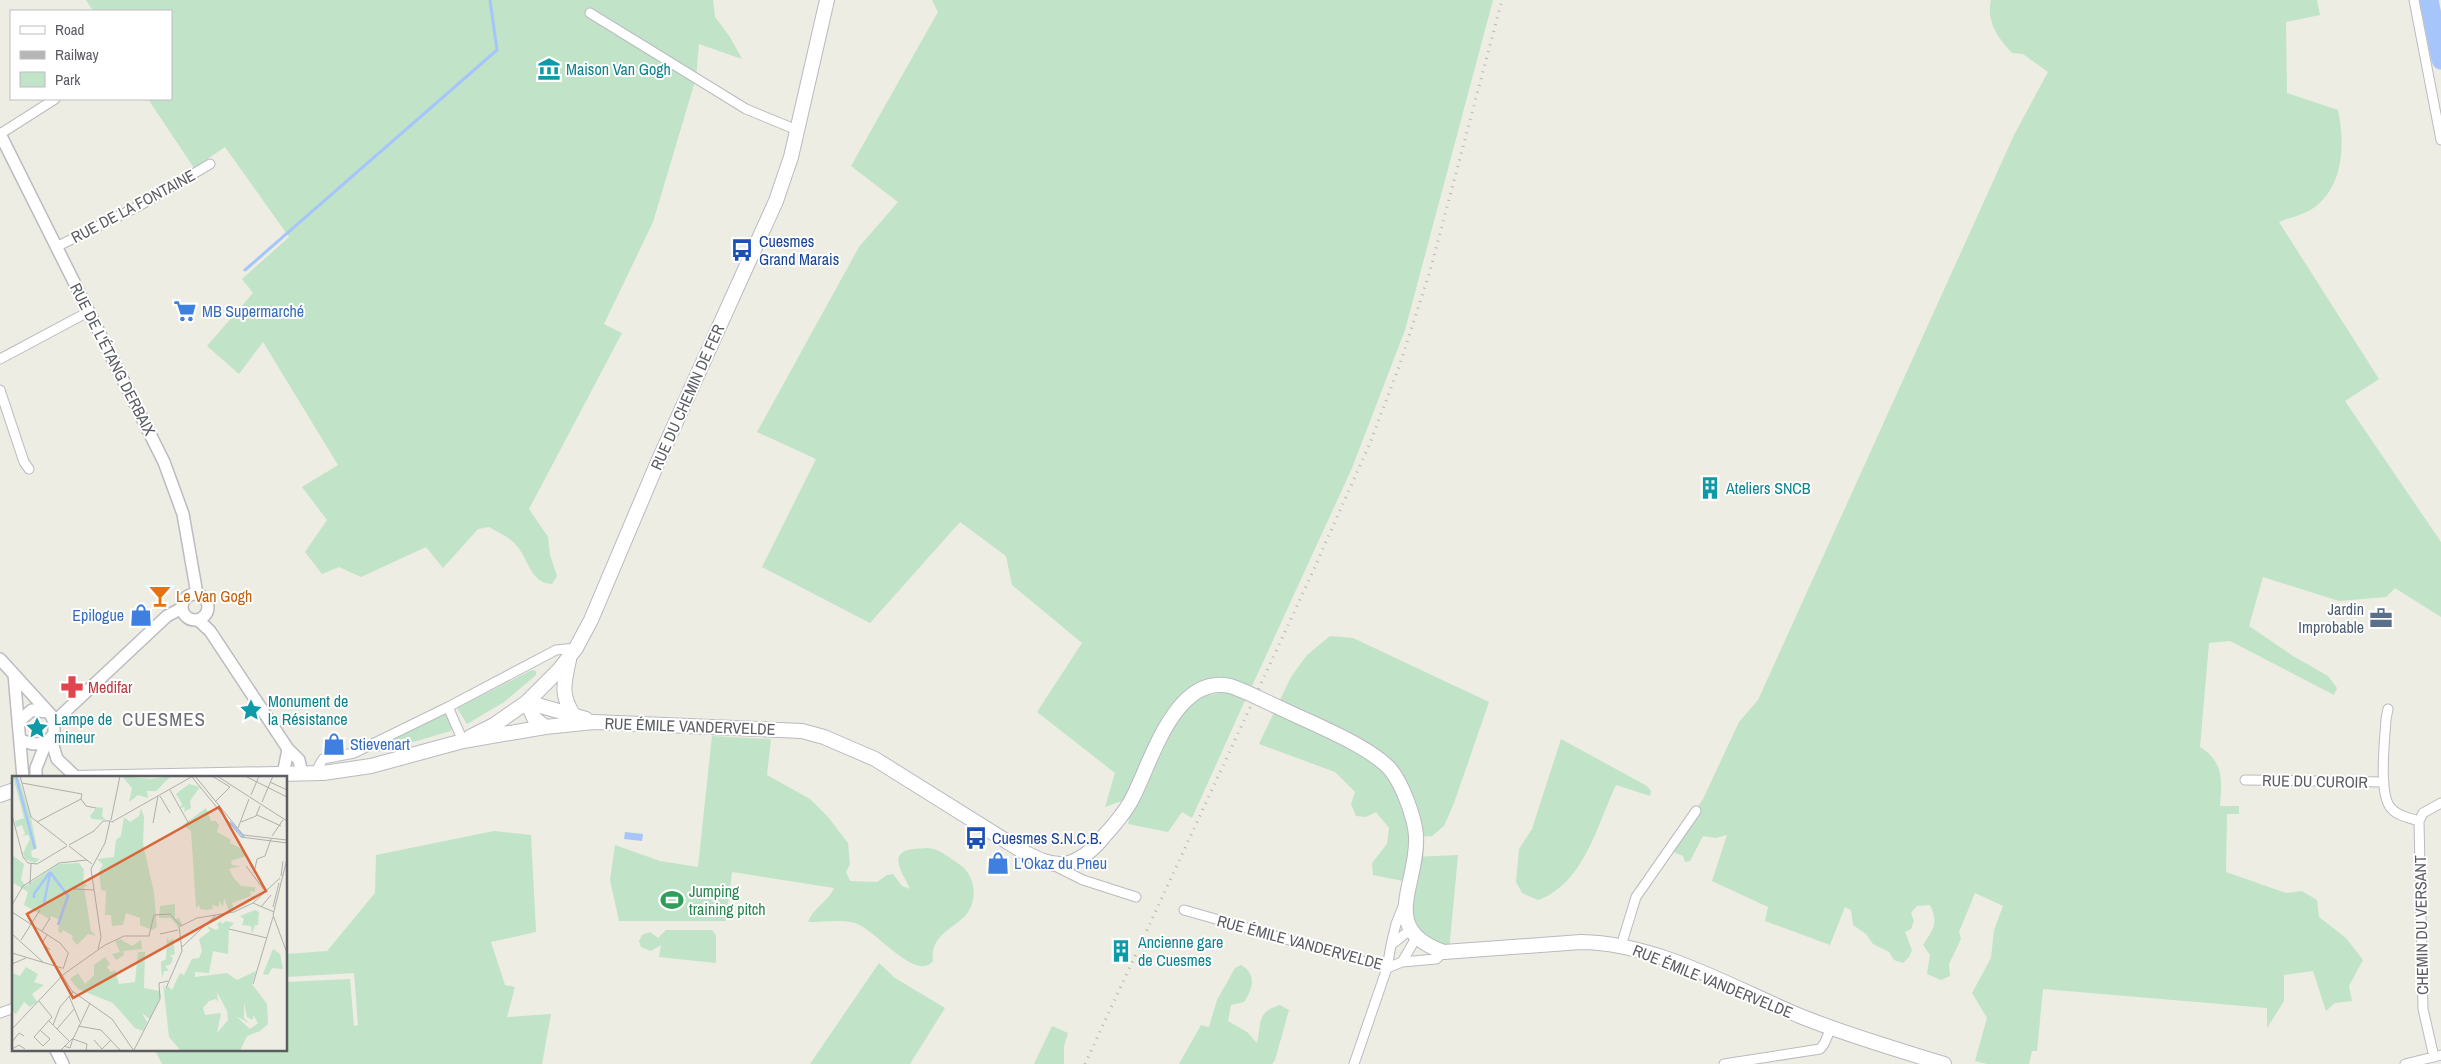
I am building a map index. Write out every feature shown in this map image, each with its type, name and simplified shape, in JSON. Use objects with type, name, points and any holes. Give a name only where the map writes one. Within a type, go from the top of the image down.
[{"type":"main road","name":"RUE DU CHEMIN DE FER","points":[[463,741],[494,724],[527,702],[573,652],[591,620],[657,464],[776,201],[797,130],[827,0]]},
{"type":"main road","points":[[573,652],[563,692],[566,704],[574,716]]},
{"type":"main road","name":"RUE ÉMILE VANDERVELDE","points":[[213,776],[308,774],[371,766],[463,741],[545,727],[594,722],[802,731],[824,737],[875,759],[1022,852],[1048,862],[1067,863],[1088,853],[1101,841],[1133,797],[1161,736],[1185,700],[1200,690],[1211,687],[1230,686],[1280,708],[1364,750],[1391,770],[1413,819],[1416,837],[1405,902],[1413,934],[1426,946],[1444,952],[1582,942],[1646,951],[1831,1028],[1944,1064]]},
{"type":"main road","points":[[527,702],[594,722]]},
{"type":"main road","points":[[527,702],[534,718],[545,727]]},
{"type":"main road","points":[[0,795],[12,791]]},
{"type":"street","points":[[2414,0],[2441,140]]},
{"type":"street","points":[[590,13],[746,109],[797,130]]},
{"type":"street","points":[[0,134],[53,100]]},
{"type":"street","name":"RUE DE L'ÉTANG DERBAIX","points":[[0,134],[149,430],[174,487],[183,514],[197,594]]},
{"type":"street","name":"RUE DE LA FONTAINE","points":[[56,247],[139,206],[210,164]]},
{"type":"street","points":[[0,358],[88,312]]},
{"type":"street","points":[[0,390],[24,462],[29,469]]},
{"type":"street","points":[[54,722],[167,616],[182,608],[186,597],[197,594],[206,600],[202,617],[210,631],[288,749],[299,760],[308,774],[322,759],[354,753],[448,707],[556,650],[573,652]]},
{"type":"street","points":[[182,608],[189,619],[202,617]]},
{"type":"street","points":[[0,659],[54,722],[55,729],[36,768],[36,776]]},
{"type":"street","points":[[14,674],[23,776]]},
{"type":"street","points":[[448,707],[463,741]]},
{"type":"street","points":[[18,722],[32,710],[47,712]]},
{"type":"street","name":"RUE DU CUROIR","points":[[2388,710],[2386,719],[2384,792],[2390,808],[2406,817],[2419,821]]},
{"type":"street","points":[[20,740],[33,744],[48,741]]},
{"type":"street","points":[[48,741],[57,759],[72,776]]},
{"type":"street","points":[[283,775],[288,749]]},
{"type":"street","name":"RUE DU CUROIR","points":[[2245,780],[2384,782]]},
{"type":"street","points":[[2419,821],[2423,813],[2441,803]]},
{"type":"street","points":[[1621,946],[1636,897],[1696,811]]},
{"type":"street","name":"CHEMIN DU VERSANT","points":[[2419,821],[2423,1008],[2438,1056]]},
{"type":"street","name":"RUE ÉMILE VANDERVELDE","points":[[1048,862],[1083,880],[1136,897]]},
{"type":"street","points":[[1354,1064],[1387,968],[1396,924],[1405,902]]},
{"type":"street","name":"RUE ÉMILE VANDERVELDE","points":[[1184,910],[1387,968],[1402,962],[1436,959],[1444,952]]},
{"type":"street","points":[[1391,945],[1413,934]]},
{"type":"street","points":[[1402,962],[1413,934]]},
{"type":"street","points":[[0,1013],[12,1009]]},
{"type":"street","points":[[1724,1064],[1820,1049],[1831,1028]]},
{"type":"street","points":[[57,1052],[63,1064]]},
{"type":"street","points":[[2405,1064],[2438,1056]]},
{"type":"green space","points":[[86,0],[713,0],[715,17],[730,37],[742,59],[699,44],[696,78],[653,222],[604,324],[622,333],[529,509],[548,537],[550,555],[557,576],[552,584],[545,583],[534,575],[513,542],[489,527],[478,529],[443,568],[426,547],[361,577],[339,567],[322,574],[305,552],[327,520],[302,487],[338,465],[263,342],[239,374],[207,346],[253,293],[242,279],[289,237],[225,147],[194,168],[149,100],[172,100],[172,10],[92,10]]},
{"type":"green space","points":[[932,0],[1493,0],[1405,330],[1352,468],[1252,686],[1224,679],[1210,679],[1197,684],[1186,700],[1222,693],[1247,696],[1192,818],[1182,812],[1168,832],[1128,824],[1133,797],[1105,807],[1115,773],[1037,712],[1082,643],[1012,585],[1006,556],[960,522],[870,623],[762,567],[816,459],[757,432],[859,247],[898,202],[851,166],[938,12]]},
{"type":"green space","points":[[1991,0],[2317,0],[2320,15],[2286,22],[2287,93],[2338,110],[2341,136],[2340,163],[2332,187],[2325,198],[2311,210],[2279,222],[2379,379],[2345,401],[2441,542],[2441,617],[2395,588],[2386,597],[2339,601],[2263,577],[2249,626],[2293,656],[2328,676],[2337,688],[2334,695],[2230,641],[2209,643],[2200,747],[2214,759],[2220,772],[2220,806],[2239,806],[2239,814],[2227,814],[2226,872],[2286,893],[2302,891],[2317,900],[2319,917],[2346,938],[2363,960],[2349,986],[2352,1001],[2335,1003],[2326,1011],[2313,971],[2284,975],[2284,1001],[2267,1028],[2267,1008],[2043,989],[2037,1051],[2032,1051],[2029,1064],[1987,1064],[1975,1061],[1987,1018],[1972,993],[1991,958],[1994,930],[2003,906],[1975,893],[1959,932],[1961,939],[1949,964],[1950,976],[1941,980],[1927,974],[1930,955],[1923,945],[1934,926],[1934,917],[1930,905],[1917,906],[1911,913],[1914,921],[1911,929],[1905,932],[1912,950],[1909,957],[1903,963],[1894,960],[1889,952],[1873,944],[1866,934],[1853,925],[1851,910],[1845,907],[1830,945],[1765,921],[1768,907],[1712,881],[1727,835],[1716,838],[1703,836],[1690,861],[1685,862],[1683,856],[1669,850],[1703,799],[1739,722],[1758,700],[2015,133],[2048,72],[2023,54],[2012,53],[2002,41],[1994,29],[1990,15]]},
{"type":"green space","points":[[1330,636],[1353,638],[1489,702],[1454,803],[1444,826],[1432,836],[1416,837],[1414,857],[1458,855],[1449,951],[1416,938],[1408,882],[1373,875],[1372,863],[1387,844],[1389,828],[1376,812],[1366,817],[1356,816],[1351,804],[1355,792],[1335,772],[1259,744],[1291,677],[1307,655]]},
{"type":"green space","points":[[532,670],[536,671],[536,675],[504,702],[467,724],[457,708]]},
{"type":"green space","points":[[445,713],[452,727],[451,731],[378,752],[376,747]]},
{"type":"green space","points":[[712,736],[771,739],[767,775],[810,799],[828,817],[848,843],[850,864],[846,872],[850,881],[877,882],[887,875],[893,874],[902,886],[910,889],[901,871],[898,859],[900,854],[914,849],[928,848],[936,850],[965,869],[974,889],[972,904],[964,917],[938,940],[934,946],[933,961],[926,966],[916,965],[906,960],[873,934],[855,923],[838,921],[808,922],[834,888],[732,872],[726,921],[619,921],[610,880],[615,845],[660,861],[698,867]]},
{"type":"green space","points":[[1561,739],[1647,786],[1651,791],[1650,796],[1616,785],[1595,835],[1578,867],[1567,881],[1554,892],[1538,900],[1522,893],[1516,882],[1519,849],[1532,829]]},
{"type":"green space","points":[[494,831],[531,835],[536,932],[491,942],[505,985],[515,987],[507,1017],[551,1014],[542,1064],[162,1064],[156,1052],[288,1052],[288,982],[350,979],[354,1026],[358,1025],[354,973],[288,977],[288,954],[327,951],[375,893],[376,855]]},
{"type":"green space","name":"Jumping training pitch","points":[[666,930],[712,930],[716,935],[716,963],[659,957],[661,945],[651,951],[641,947],[639,941],[642,935],[650,932],[658,938]]},
{"type":"green space","points":[[879,963],[895,978],[945,1008],[910,1064],[810,1064]]},
{"type":"green space","points":[[1241,965],[1251,977],[1250,992],[1244,1002],[1231,1005],[1228,1021],[1247,1032],[1257,1043],[1263,1015],[1280,1005],[1289,1010],[1275,1060],[1272,1064],[1179,1064],[1201,1025],[1209,1027],[1217,1000],[1235,968]]},
{"type":"green space","points":[[1052,1026],[1068,1033],[1064,1046],[1064,1064],[1034,1064]]},
{"type":"water","points":[[625,832],[643,834],[642,841],[624,839]]},
{"type":"waterway","points":[[245,270],[497,50],[490,0]]},
{"type":"waterway","points":[[2429,0],[2441,60]]},
{"type":"railway","points":[[1085,1064],[1309,580],[1370,443],[1400,364],[1430,271],[1502,0]]},
{"type":"place","name":"Maison Van Gogh","points":[[549,69]]},
{"type":"place","name":"Cuesmes Grand Marais","points":[[742,250]]},
{"type":"place","name":"MB Supermarché","points":[[185,311]]},
{"type":"place","name":"Ateliers SNCB","points":[[1710,488]]},
{"type":"place","name":"Le Van Gogh","points":[[160,596]]},
{"type":"place","name":"Epilogue","points":[[141,615]]},
{"type":"place","name":"Jardin Improbable","points":[[2381,618]]},
{"type":"place","name":"Medifar","points":[[72,687]]},
{"type":"place","name":"Monument de la Résistance","points":[[251,710]]},
{"type":"place","name":"Lampe de mineur","points":[[37,728]]},
{"type":"place","name":"Stievenart","points":[[334,744]]},
{"type":"place","name":"Cuesmes S.N.C.B.","points":[[976,838]]},
{"type":"place","name":"L'Okaz du Pneu","points":[[998,863]]},
{"type":"place","name":"Jumping training pitch","points":[[672,900]]},
{"type":"place","name":"Ancienne gare de Cuesmes","points":[[1121,951]]},
{"type":"district","name":"CUESMES","points":[[164,719]]}]
